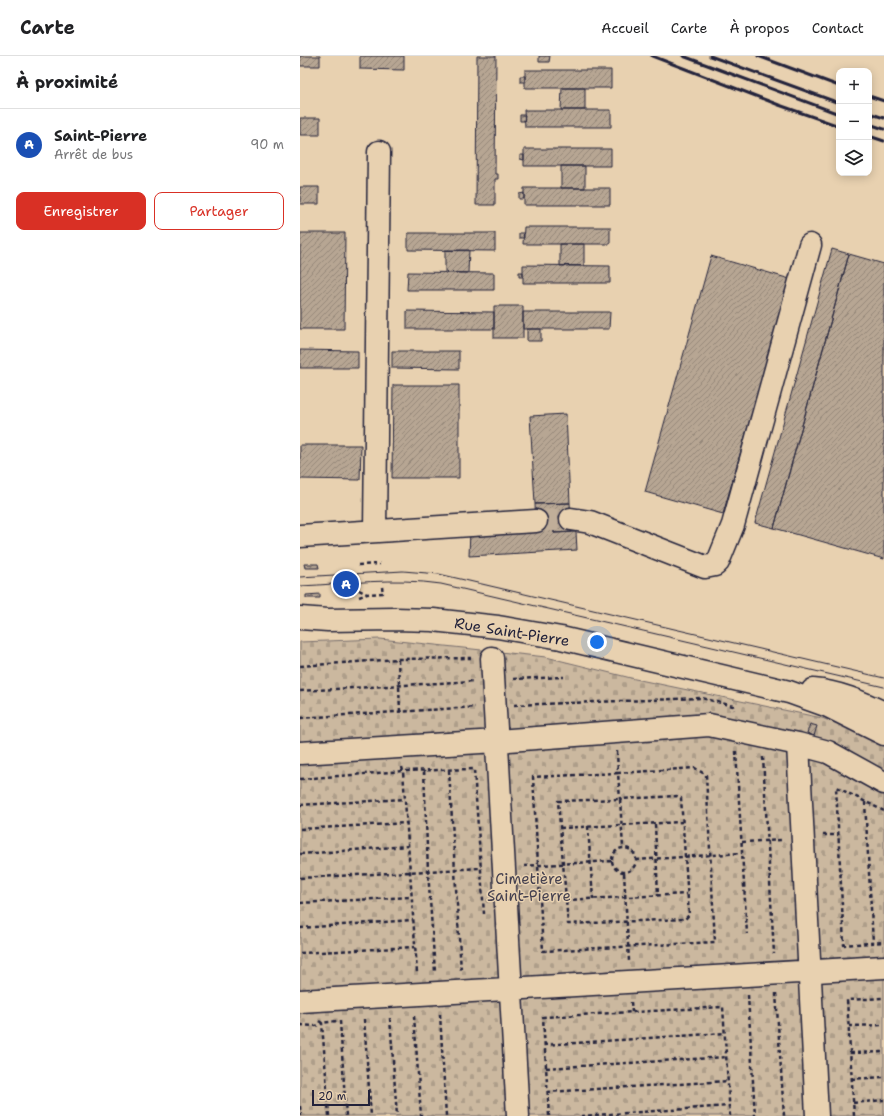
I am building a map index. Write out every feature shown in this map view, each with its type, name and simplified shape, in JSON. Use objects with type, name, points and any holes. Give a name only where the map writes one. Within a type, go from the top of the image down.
[{"type":"main road","points":[[375,531],[379,152]]},
{"type":"main road","points":[[571,519],[590,522],[705,567],[715,565],[718,562],[733,525],[810,245]]},
{"type":"main road","points":[[300,536],[536,521]]},
{"type":"main road","name":"Rue Saint-Pierre","points":[[300,618],[328,620],[418,620],[498,627],[561,638],[764,685],[809,698],[884,734]]},
{"type":"main road","name":"Rue Saint-Pierre","points":[[300,624],[328,620]]},
{"type":"main road","points":[[492,658],[492,680],[497,741],[518,1116]]},
{"type":"main road","name":"Rue Saint-Pierre","points":[[764,685],[830,692],[863,703],[884,714]]},
{"type":"main road","points":[[300,753],[497,741],[709,725],[828,752],[884,783]]},
{"type":"main road","points":[[798,744],[817,1116]]},
{"type":"main road","points":[[303,1010],[414,994],[510,990],[884,967]]},
{"type":"path","points":[[358,565],[380,564]]},
{"type":"path","points":[[359,597],[367,594],[383,593],[382,587]]},
{"type":"path","points":[[359,590],[367,594]]},
{"type":"path","points":[[300,666],[398,660],[492,658]]},
{"type":"path","points":[[398,660],[400,712]]},
{"type":"path","points":[[300,691],[564,677]]},
{"type":"path","points":[[300,718],[494,706],[702,698],[733,706],[747,934]]},
{"type":"path","points":[[615,732],[623,848]]},
{"type":"path","points":[[761,736],[784,1116]]},
{"type":"path","points":[[401,747],[417,973]]},
{"type":"path","points":[[695,768],[706,775],[715,942],[543,951],[533,777],[618,772],[695,768]]},
{"type":"path","points":[[300,778],[403,771],[474,769],[484,915]]},
{"type":"path","points":[[449,770],[461,971]]},
{"type":"path","points":[[424,771],[428,871],[435,972]]},
{"type":"path","points":[[884,811],[836,787],[844,945],[884,942]]},
{"type":"path","points":[[678,796],[680,798],[689,915],[685,919],[568,924],[558,801],[620,798],[678,796]]},
{"type":"path","points":[[300,805],[405,799]]},
{"type":"path","points":[[865,801],[873,943]]},
{"type":"path","points":[[560,828],[682,822]]},
{"type":"path","points":[[300,829],[406,823]]},
{"type":"path","points":[[655,824],[658,896]]},
{"type":"path","points":[[588,826],[593,899]]},
{"type":"path","points":[[742,842],[802,840]]},
{"type":"path","points":[[300,854],[408,846]]},
{"type":"path","points":[[623,848],[632,852],[636,860],[633,868],[629,872],[624,873],[615,869],[611,861],[614,853],[618,849],[623,848]]},
{"type":"path","points":[[636,860],[742,853]]},
{"type":"path","points":[[300,878],[611,861]]},
{"type":"path","points":[[624,873],[627,922]]},
{"type":"path","points":[[566,900],[687,894]]},
{"type":"path","points":[[300,904],[412,897]]},
{"type":"path","points":[[300,928],[413,920]]},
{"type":"path","points":[[300,953],[415,947]]},
{"type":"path","points":[[454,971],[468,971]]},
{"type":"path","points":[[429,972],[442,972]]},
{"type":"path","points":[[412,973],[423,973]]},
{"type":"path","points":[[746,975],[755,1116]]},
{"type":"path","points":[[854,1116],[847,1000],[884,998]]},
{"type":"path","points":[[549,1116],[543,1017],[723,1007],[730,1116]]},
{"type":"path","points":[[303,1010],[300,1024],[316,1026],[322,1023],[346,1021]]},
{"type":"path","points":[[446,1116],[440,1014],[447,1013]]},
{"type":"path","points":[[408,1016],[415,1016],[421,1116]]},
{"type":"path","points":[[383,1018],[396,1017]]},
{"type":"path","points":[[390,1018],[397,1116]]},
{"type":"path","points":[[364,1019],[371,1116]]},
{"type":"path","points":[[358,1020],[371,1019]]},
{"type":"path","points":[[317,1020],[322,1023]]},
{"type":"path","points":[[340,1021],[346,1116]]},
{"type":"path","points":[[322,1023],[329,1116]]},
{"type":"path","points":[[848,1026],[884,1025]]},
{"type":"path","points":[[544,1044],[725,1033]]},
{"type":"path","points":[[850,1053],[884,1052]]},
{"type":"path","points":[[546,1068],[726,1057]]},
{"type":"path","points":[[851,1079],[884,1077]]},
{"type":"path","points":[[547,1092],[728,1081]]},
{"type":"path","points":[[853,1103],[884,1100]]},
{"type":"path","points":[[300,1106],[300,1116]]},
{"type":"path","points":[[581,1116],[730,1106]]},
{"type":"green space","name":"Cimetière Saint-Pierre","points":[[380,639],[546,657],[635,679],[822,718],[856,731],[884,746],[884,1116],[300,1116],[300,642]]},
{"type":"building","points":[[300,56],[320,56],[320,66],[300,66]]},
{"type":"building","points":[[360,56],[404,56],[404,70],[360,69]]},
{"type":"building","points":[[477,56],[496,56],[495,174],[498,174],[498,179],[495,179],[495,205],[476,205]]},
{"type":"building","points":[[539,56],[550,56],[549,62],[539,62]]},
{"type":"building","points":[[525,70],[611,70],[611,88],[525,88]]},
{"type":"building","points":[[520,76],[525,76],[525,82],[520,82]]},
{"type":"building","points":[[562,88],[585,88],[585,110],[561,110]]},
{"type":"building","points":[[524,110],[611,110],[611,127],[525,127]]},
{"type":"building","points":[[520,115],[525,115],[524,121],[520,121]]},
{"type":"building","points":[[300,118],[320,118],[320,135],[300,135]]},
{"type":"building","points":[[524,149],[611,149],[611,166],[524,166]]},
{"type":"building","points":[[520,155],[524,155],[524,160],[520,159]]},
{"type":"building","points":[[561,166],[585,166],[585,188],[561,188]]},
{"type":"building","points":[[300,187],[319,187],[319,204],[300,204]]},
{"type":"building","points":[[524,188],[610,188],[610,205],[524,205]]},
{"type":"building","points":[[524,193],[524,199],[519,199],[519,194]]},
{"type":"building","points":[[524,227],[610,227],[610,244],[523,244]]},
{"type":"building","points":[[300,233],[345,233],[344,329],[300,329]]},
{"type":"building","points":[[408,233],[495,233],[495,251],[408,250]]},
{"type":"building","points":[[519,233],[524,233],[524,238],[519,238]]},
{"type":"building","points":[[560,244],[584,244],[584,266],[560,266]]},
{"type":"building","points":[[832,249],[849,254],[774,528],[755,523]]},
{"type":"building","points":[[445,250],[469,250],[468,273],[445,273]]},
{"type":"building","points":[[849,254],[884,264],[884,559],[774,528]]},
{"type":"building","points":[[711,256],[790,279],[723,514],[645,492]]},
{"type":"building","points":[[523,265],[610,266],[610,283],[523,283]]},
{"type":"building","points":[[408,272],[494,273],[494,290],[407,290]]},
{"type":"building","points":[[519,272],[523,272],[523,277],[519,277]]},
{"type":"building","points":[[494,306],[523,306],[523,338],[494,338]]},
{"type":"building","points":[[407,311],[494,312],[494,329],[407,329]]},
{"type":"building","points":[[523,312],[610,312],[609,329],[523,329]]},
{"type":"building","points":[[527,329],[541,329],[541,341],[527,341]]},
{"type":"building","points":[[300,350],[358,351],[358,368],[300,368]]},
{"type":"building","points":[[392,351],[459,351],[459,369],[392,368]]},
{"type":"building","points":[[393,385],[459,385],[459,478],[392,478]]},
{"type":"building","points":[[566,414],[570,503],[535,504],[530,416]]},
{"type":"building","points":[[300,445],[361,445],[360,480],[300,479]]},
{"type":"building","points":[[570,503],[572,532],[554,533],[554,526],[536,527],[535,504]]},
{"type":"building","points":[[554,526],[554,533],[576,532],[577,550],[469,556],[470,531]]},
{"type":"building","points":[[304,564],[318,564],[319,568],[305,568]]},
{"type":"building","points":[[320,594],[320,598],[306,598],[306,595]]},
{"type":"building","points":[[810,724],[817,726],[814,736],[807,733]]},
{"type":"tunnel","points":[[536,521],[571,519]]},
{"type":"tram line","points":[[300,577],[403,571],[439,574],[884,678]]},
{"type":"tram line","points":[[300,586],[388,581],[441,584],[884,687]]},
{"type":"railway","points":[[652,56],[779,105],[836,125]]},
{"type":"railway","points":[[683,56],[836,113]]},
{"type":"railway","points":[[710,56],[836,102]]},
{"type":"railway","points":[[758,56],[836,85]]},
{"type":"railway","points":[[872,97],[884,101]]},
{"type":"railway","points":[[872,114],[884,118]]},
{"type":"railway","points":[[872,125],[884,129]]},
{"type":"railway","points":[[872,137],[884,141]]},
{"type":"place","name":"Saint-Pierre","points":[[346,584]]}]
